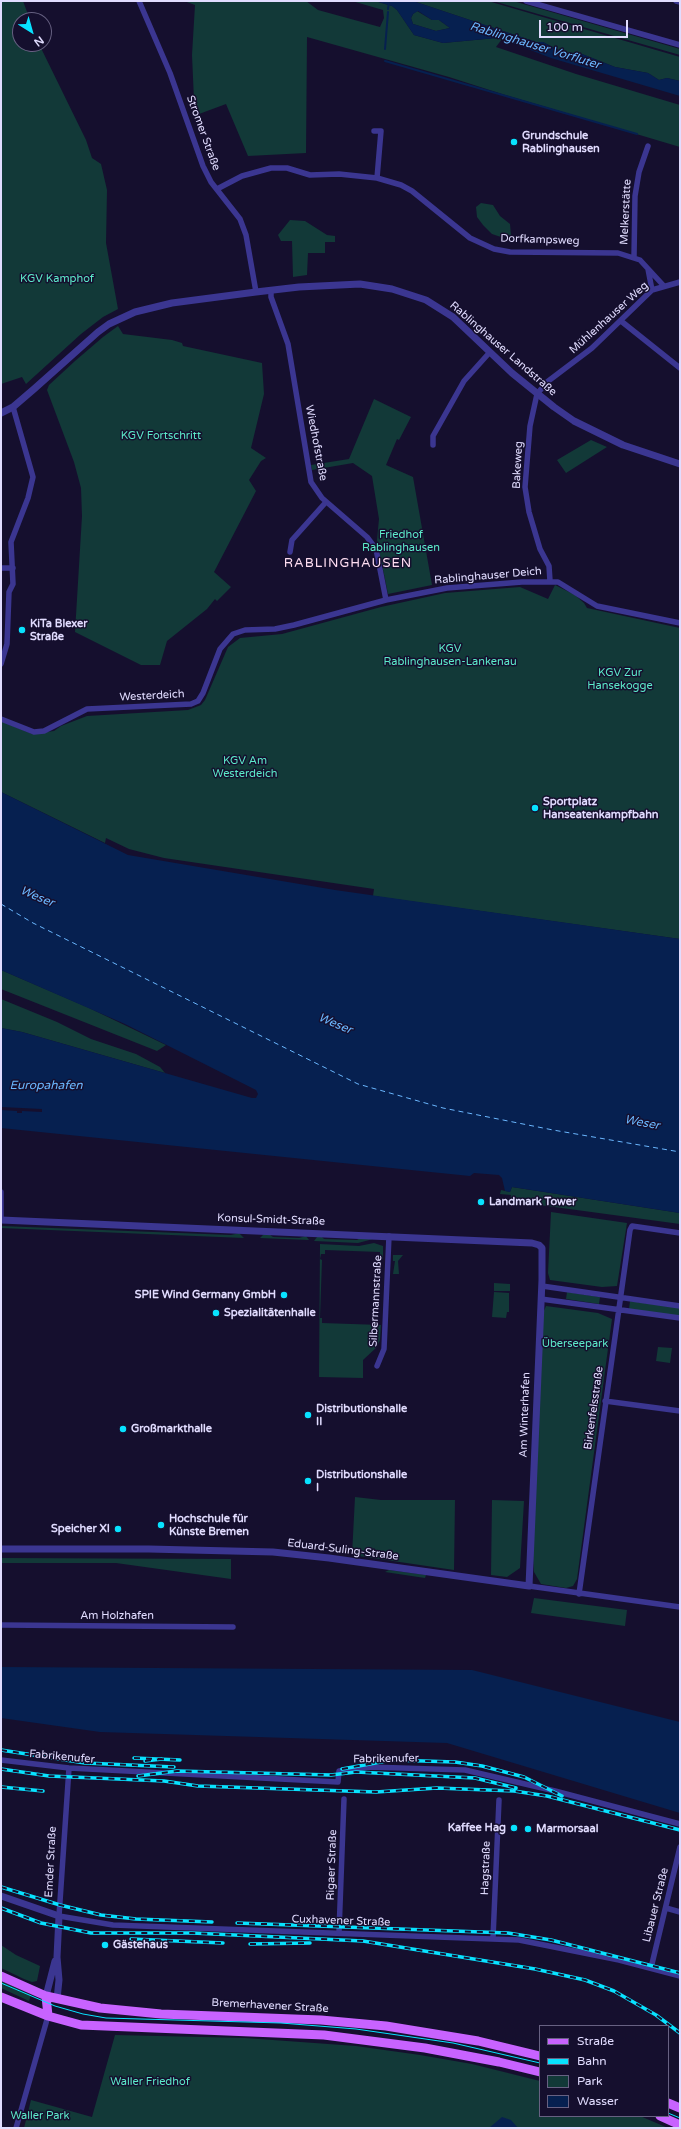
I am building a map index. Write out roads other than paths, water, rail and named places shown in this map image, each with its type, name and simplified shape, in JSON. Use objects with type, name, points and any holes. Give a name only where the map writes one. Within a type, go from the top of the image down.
[{"type":"main road","name":"Bremerhavener Straße","points":[[1,1976],[46,1996],[100,2008],[131,2012],[321,2020],[386,2026],[478,2041],[539,2056]]},
{"type":"main road","points":[[1,1996],[48,2016],[81,2025],[259,2031],[324,2035],[458,2054],[539,2072]]},
{"type":"main road","name":"Emder Straße","points":[[46,1996],[48,2016]]},
{"type":"main road","name":"Emder Straße","points":[[48,2016],[55,2006],[57,1999]]},
{"type":"main road","points":[[669,2103],[680,2108]]},
{"type":"main road","points":[[662,2117],[680,2124]]},
{"type":"street","name":"Stromer Straße","points":[[139,1],[170,73],[203,166],[217,189],[240,220],[246,235],[256,292]]},
{"type":"street","points":[[526,1],[680,45]]},
{"type":"street","points":[[676,1],[680,2]]},
{"type":"street","points":[[374,131],[381,132],[377,178]]},
{"type":"street","name":"Melkerstätte","points":[[634,257],[636,196],[639,172],[648,146]]},
{"type":"street","name":"Dorfkampsweg","points":[[217,189],[242,176],[271,168],[287,168],[310,175],[339,174],[377,178],[401,185],[412,191],[470,238],[494,249],[510,252],[600,252],[634,257]]},
{"type":"street","points":[[634,257],[663,285]]},
{"type":"street","points":[[648,269],[652,290]]},
{"type":"street","name":"Mühlenhauser Weg","points":[[537,394],[547,382],[572,365],[621,321],[652,290],[663,285],[680,282]]},
{"type":"street","name":"Rablinghauser Landstraße","points":[[1,413],[13,407],[89,339],[109,324],[134,312],[152,306],[271,290],[345,284],[376,286],[392,289],[426,300],[443,310],[464,326],[490,352],[537,394],[574,421],[610,440],[680,464]]},
{"type":"street","name":"Wiedhofstraße","points":[[271,290],[271,297],[288,344],[310,477],[315,490],[326,502],[367,537],[376,550],[386,600]]},
{"type":"street","points":[[621,321],[680,368]]},
{"type":"street","points":[[433,445],[433,436],[464,381],[490,352]]},
{"type":"street","name":"Bakeweg","points":[[537,394],[530,426],[525,487],[529,512],[540,549],[549,566],[550,581]]},
{"type":"street","points":[[1,664],[8,644],[8,599],[13,584],[11,542],[28,498],[33,478],[13,407]]},
{"type":"street","points":[[290,552],[292,540],[326,502]]},
{"type":"street","points":[[1,568],[13,568]]},
{"type":"street","name":"Rablinghauser Deich","points":[[386,600],[447,588],[550,581],[562,583],[597,606],[680,623]]},
{"type":"street","name":"Westerdeich","points":[[1,719],[34,732],[44,731],[87,709],[191,704],[198,700],[204,693],[220,649],[233,634],[245,630],[275,629],[294,625],[386,600]]},
{"type":"street","points":[[1,1220],[2,1192]]},
{"type":"street","name":"Konsul-Smidt-Straße","points":[[1,1220],[502,1240],[539,1245]]},
{"type":"street","name":"Birkenfelsstraße","points":[[579,1594],[630,1230],[632,1226],[680,1233]]},
{"type":"street","name":"Silbermannstraße","points":[[377,1366],[384,1349],[389,1236]]},
{"type":"street","name":"Am Winterhafen","points":[[529,1586],[542,1286],[542,1248],[539,1245]]},
{"type":"street","points":[[542,1286],[680,1306]]},
{"type":"street","points":[[541,1299],[680,1318]]},
{"type":"street","points":[[605,1401],[680,1411]]},
{"type":"street","name":"Eduard-Suling-Straße","points":[[1,1549],[149,1549],[273,1552],[329,1558],[680,1607]]},
{"type":"street","name":"Am Holzhafen","points":[[1,1625],[233,1627]]},
{"type":"street","name":"Fabrikenufer","points":[[1,1760],[68,1768],[338,1782],[339,1771],[369,1767],[465,1770],[548,1789],[680,1824]]},
{"type":"street","name":"Emder Straße","points":[[46,1996],[56,1957],[60,1916],[68,1768]]},
{"type":"street","name":"Rigaer Straße","points":[[339,1932],[344,1799]]},
{"type":"street","name":"Hagstraße","points":[[494,1938],[499,1800]]},
{"type":"street","name":"Libauer Straße","points":[[651,1968],[680,1847]]},
{"type":"street","name":"Cuxhavener Straße","points":[[1,1896],[60,1916],[113,1925],[494,1938],[546,1944],[680,1976]]},
{"type":"street","points":[[666,1908],[680,1912]]},
{"type":"street","name":"Emder Straße","points":[[56,1957],[59,1980],[57,1999]]},
{"type":"street","name":"Emder Straße","points":[[16,2128],[48,2016]]},
{"type":"water","name":"Rablinghauser Vorfluter","points":[[375,1],[413,1],[536,42],[543,42],[564,53],[582,54],[615,67],[648,73],[659,80],[667,78],[680,81],[680,96],[551,58],[502,39],[496,38],[443,43],[414,35],[397,10],[392,6]],"holes":[[[418,11],[432,20],[439,20],[450,28],[436,31],[413,24],[411,18],[413,14]]]},
{"type":"water","points":[[1,792],[128,855],[335,890],[680,939],[680,1213],[512,1187],[510,1192],[505,1191],[502,1178],[499,1175],[474,1173],[470,1176],[1,1128],[1,1028],[22,1032],[252,1098],[256,1098],[258,1094],[256,1090],[125,1024],[1,970]]},
{"type":"water","points":[[1,1667],[472,1670],[680,1722],[680,1813],[447,1743],[100,1732],[1,1718]]},
{"type":"water","points":[[502,2117],[511,2120],[518,2128],[489,2128]]},
{"type":"waterway","points":[[388,9],[389,1]]},
{"type":"waterway","points":[[385,49],[388,12]]},
{"type":"waterway","points":[[385,61],[637,134]]},
{"type":"tram line","points":[[1,1983],[55,2006],[83,2014],[106,2018],[281,2023],[356,2029],[453,2043],[539,2063]]},
{"type":"tram line","points":[[669,2113],[680,2118]]},
{"type":"railway","points":[[1,1750],[85,1763],[174,1767]]},
{"type":"railway","points":[[134,1758],[180,1760]]},
{"type":"railway","points":[[145,1761],[162,1759]]},
{"type":"railway","points":[[342,1769],[392,1760],[455,1762],[482,1766],[524,1777],[562,1796]]},
{"type":"railway","points":[[1,1769],[49,1776],[164,1781],[198,1786],[376,1792],[437,1788],[514,1791],[547,1796],[680,1830]]},
{"type":"railway","points":[[138,1776],[177,1771],[331,1775],[356,1772],[475,1778],[516,1788]]},
{"type":"railway","points":[[1,1787],[43,1791]]},
{"type":"railway","points":[[1,1887],[60,1905],[101,1915],[136,1919],[212,1922]]},
{"type":"railway","points":[[1,1908],[41,1923],[91,1933],[192,1933],[363,1941],[535,1969],[585,1980],[614,1991],[656,2015],[680,2033]]},
{"type":"railway","points":[[237,1923],[508,1933],[551,1940],[680,1973]]},
{"type":"railway","points":[[131,1939],[223,1943]]},
{"type":"railway","points":[[250,1944],[310,1943]]},
{"type":"place","name":"Grundschule Rablinghausen","points":[[514,142]]},
{"type":"place","name":"KiTa Blexer Straße","points":[[22,630]]},
{"type":"place","name":"Sportplatz Hanseatenkampfbahn","points":[[535,808]]},
{"type":"place","name":"Landmark Tower","points":[[481,1202]]},
{"type":"place","name":"SPIE Wind Germany GmbH","points":[[284,1295]]},
{"type":"place","name":"Spezialitätenhalle","points":[[216,1313]]},
{"type":"place","name":"Distributionshalle II","points":[[308,1415]]},
{"type":"place","name":"Großmarkthalle","points":[[123,1429]]},
{"type":"place","name":"Distributionshalle I","points":[[308,1481]]},
{"type":"place","name":"Hochschule für Künste Bremen","points":[[161,1525]]},
{"type":"place","name":"Speicher XI","points":[[118,1529]]},
{"type":"place","name":"Kaffee Hag","points":[[514,1828]]},
{"type":"place","name":"Marmorsaal","points":[[528,1829]]},
{"type":"place","name":"Gästehaus","points":[[105,1945]]},
{"type":"district","name":"RABLINGHAUSEN","points":[[348,564]]},
{"type":"park label","name":"KGV Kamphof","points":[[57,279]]},
{"type":"park label","name":"KGV Fortschritt","points":[[161,436]]},
{"type":"park label","name":"Friedhof Rablinghausen","points":[[401,541]]},
{"type":"park label","name":"KGV Rablinghausen-Lankenau","points":[[450,655]]},
{"type":"park label","name":"KGV Zur Hansekogge","points":[[620,679]]},
{"type":"park label","name":"KGV Am Westerdeich","points":[[245,767]]},
{"type":"park label","name":"Überseepark","points":[[575,1344]]},
{"type":"park label","name":"Waller Friedhof","points":[[150,2082]]},
{"type":"park label","name":"Waller Park","points":[[40,2116]]},
{"type":"water label","name":"Weser","points":[[37,897]]},
{"type":"water label","name":"Weser","points":[[335,1024]]},
{"type":"water label","name":"Europahafen","points":[[46,1086]]},
{"type":"water label","name":"Weser","points":[[642,1123]]}]
